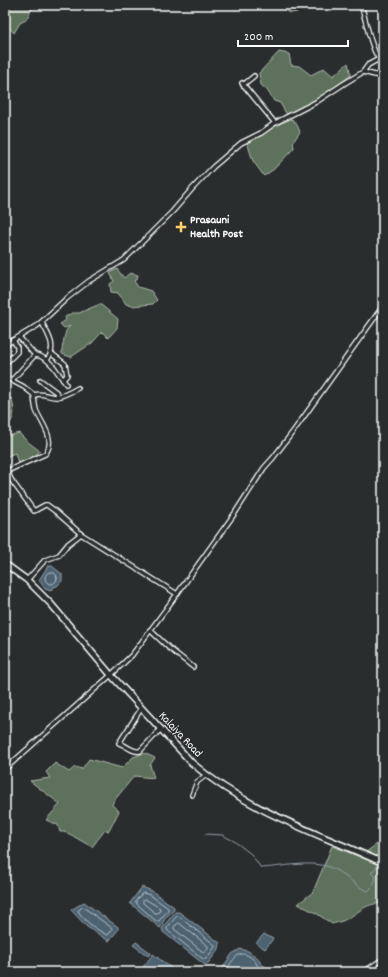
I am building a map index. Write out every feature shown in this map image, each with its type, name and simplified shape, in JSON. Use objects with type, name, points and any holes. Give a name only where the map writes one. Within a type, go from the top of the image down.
[{"type":"main road","name":"Kalaiya Road","points":[[5,564],[27,580],[64,619],[141,708],[192,763],[206,775],[261,808],[292,824],[383,863]]},
{"type":"street","points":[[361,5],[375,54],[383,65]]},
{"type":"street","points":[[5,345],[42,322],[66,298],[89,281],[124,260],[173,211],[213,167],[235,147],[261,133],[275,123],[316,102],[345,82],[363,72],[368,65],[379,59]]},
{"type":"street","points":[[363,72],[383,77]]},
{"type":"street","points":[[254,76],[242,84],[275,123]]},
{"type":"street","points":[[5,769],[132,655],[235,513],[264,468],[296,429],[383,306]]},
{"type":"street","points":[[42,322],[50,339],[52,354],[48,360]]},
{"type":"street","points":[[19,337],[34,356]]},
{"type":"street","points":[[5,364],[17,352],[17,347],[13,340]]},
{"type":"street","points":[[52,354],[65,364],[67,375],[63,380]]},
{"type":"street","points":[[12,380],[34,356],[40,356],[48,360],[66,384]]},
{"type":"street","points":[[5,377],[24,387],[34,395],[36,410],[48,433],[48,451],[6,471],[34,511],[47,505],[81,534],[177,594]]},
{"type":"street","points":[[40,380],[56,392],[58,395],[57,396]]},
{"type":"street","points":[[34,395],[40,393],[57,396],[64,395],[78,388]]},
{"type":"street","points":[[27,580],[45,560],[59,555],[68,544],[81,534]]},
{"type":"street","points":[[150,630],[169,648],[193,667]]},
{"type":"street","points":[[141,708],[119,743],[138,752],[161,729]]},
{"type":"street","points":[[192,795],[197,782],[206,775]]},
{"type":"street","points":[[364,972],[383,959]]},
{"type":"green space","points":[[5,5],[34,5],[26,20],[20,23],[14,33],[6,20]]},
{"type":"green space","points":[[278,5],[308,5],[298,12],[290,13]]},
{"type":"green space","points":[[279,52],[289,54],[291,65],[299,66],[311,75],[324,68],[333,76],[348,63],[351,75],[318,100],[287,115],[280,103],[274,101],[267,90],[261,85],[259,73]]},
{"type":"green space","points":[[292,119],[300,132],[293,142],[294,148],[274,169],[264,176],[253,161],[247,142],[281,123]]},
{"type":"green space","points":[[117,269],[124,278],[130,273],[138,275],[137,279],[134,281],[138,287],[151,291],[157,300],[153,304],[132,306],[126,304],[118,293],[111,292],[110,284],[114,281],[110,273]]},
{"type":"green space","points":[[100,304],[118,319],[117,328],[108,338],[102,332],[92,343],[71,357],[62,354],[66,331],[71,326],[64,328],[60,324],[66,320],[65,317],[72,313],[79,313]]},
{"type":"green space","points":[[5,395],[12,399],[14,412],[11,422],[5,430]]},
{"type":"green space","points":[[5,433],[8,436],[19,433],[40,451],[33,457],[18,463],[15,453],[8,456],[5,460]]},
{"type":"green space","points":[[144,753],[155,758],[150,765],[154,778],[134,776],[113,802],[112,805],[119,811],[109,831],[105,830],[92,847],[66,832],[60,832],[58,825],[46,820],[60,804],[30,781],[50,778],[46,772],[55,763],[69,772],[75,767],[82,769],[89,759],[122,768],[133,757]]},
{"type":"green space","points":[[383,840],[383,860],[366,852]]},
{"type":"green space","points":[[332,846],[383,866],[383,904],[371,905],[347,919],[332,924],[316,913],[298,904],[313,892]]},
{"type":"water","points":[[48,566],[52,566],[62,574],[62,581],[57,586],[53,587],[51,591],[45,589],[39,580]]},
{"type":"water","points":[[142,887],[152,891],[174,907],[174,910],[166,917],[160,928],[130,903]]},
{"type":"water","points":[[84,902],[118,927],[118,930],[109,941],[87,927],[71,910]]},
{"type":"water","points":[[175,912],[179,912],[220,943],[219,949],[206,966],[163,932],[162,928]]},
{"type":"water","points":[[264,934],[273,939],[265,949],[256,943]]},
{"type":"water","points":[[136,942],[151,953],[148,956],[133,945]]},
{"type":"water","points":[[240,949],[248,951],[258,958],[261,964],[275,972],[220,972],[232,954]]},
{"type":"water","points":[[153,954],[175,972],[150,972],[143,967]]},
{"type":"waterway","points":[[205,834],[222,835],[234,841],[251,854],[261,868],[304,864],[321,865],[334,869],[368,891],[373,886],[376,877],[371,873],[379,864]]},
{"type":"place","name":"Prasauni Health Post","points":[[181,227]]}]
